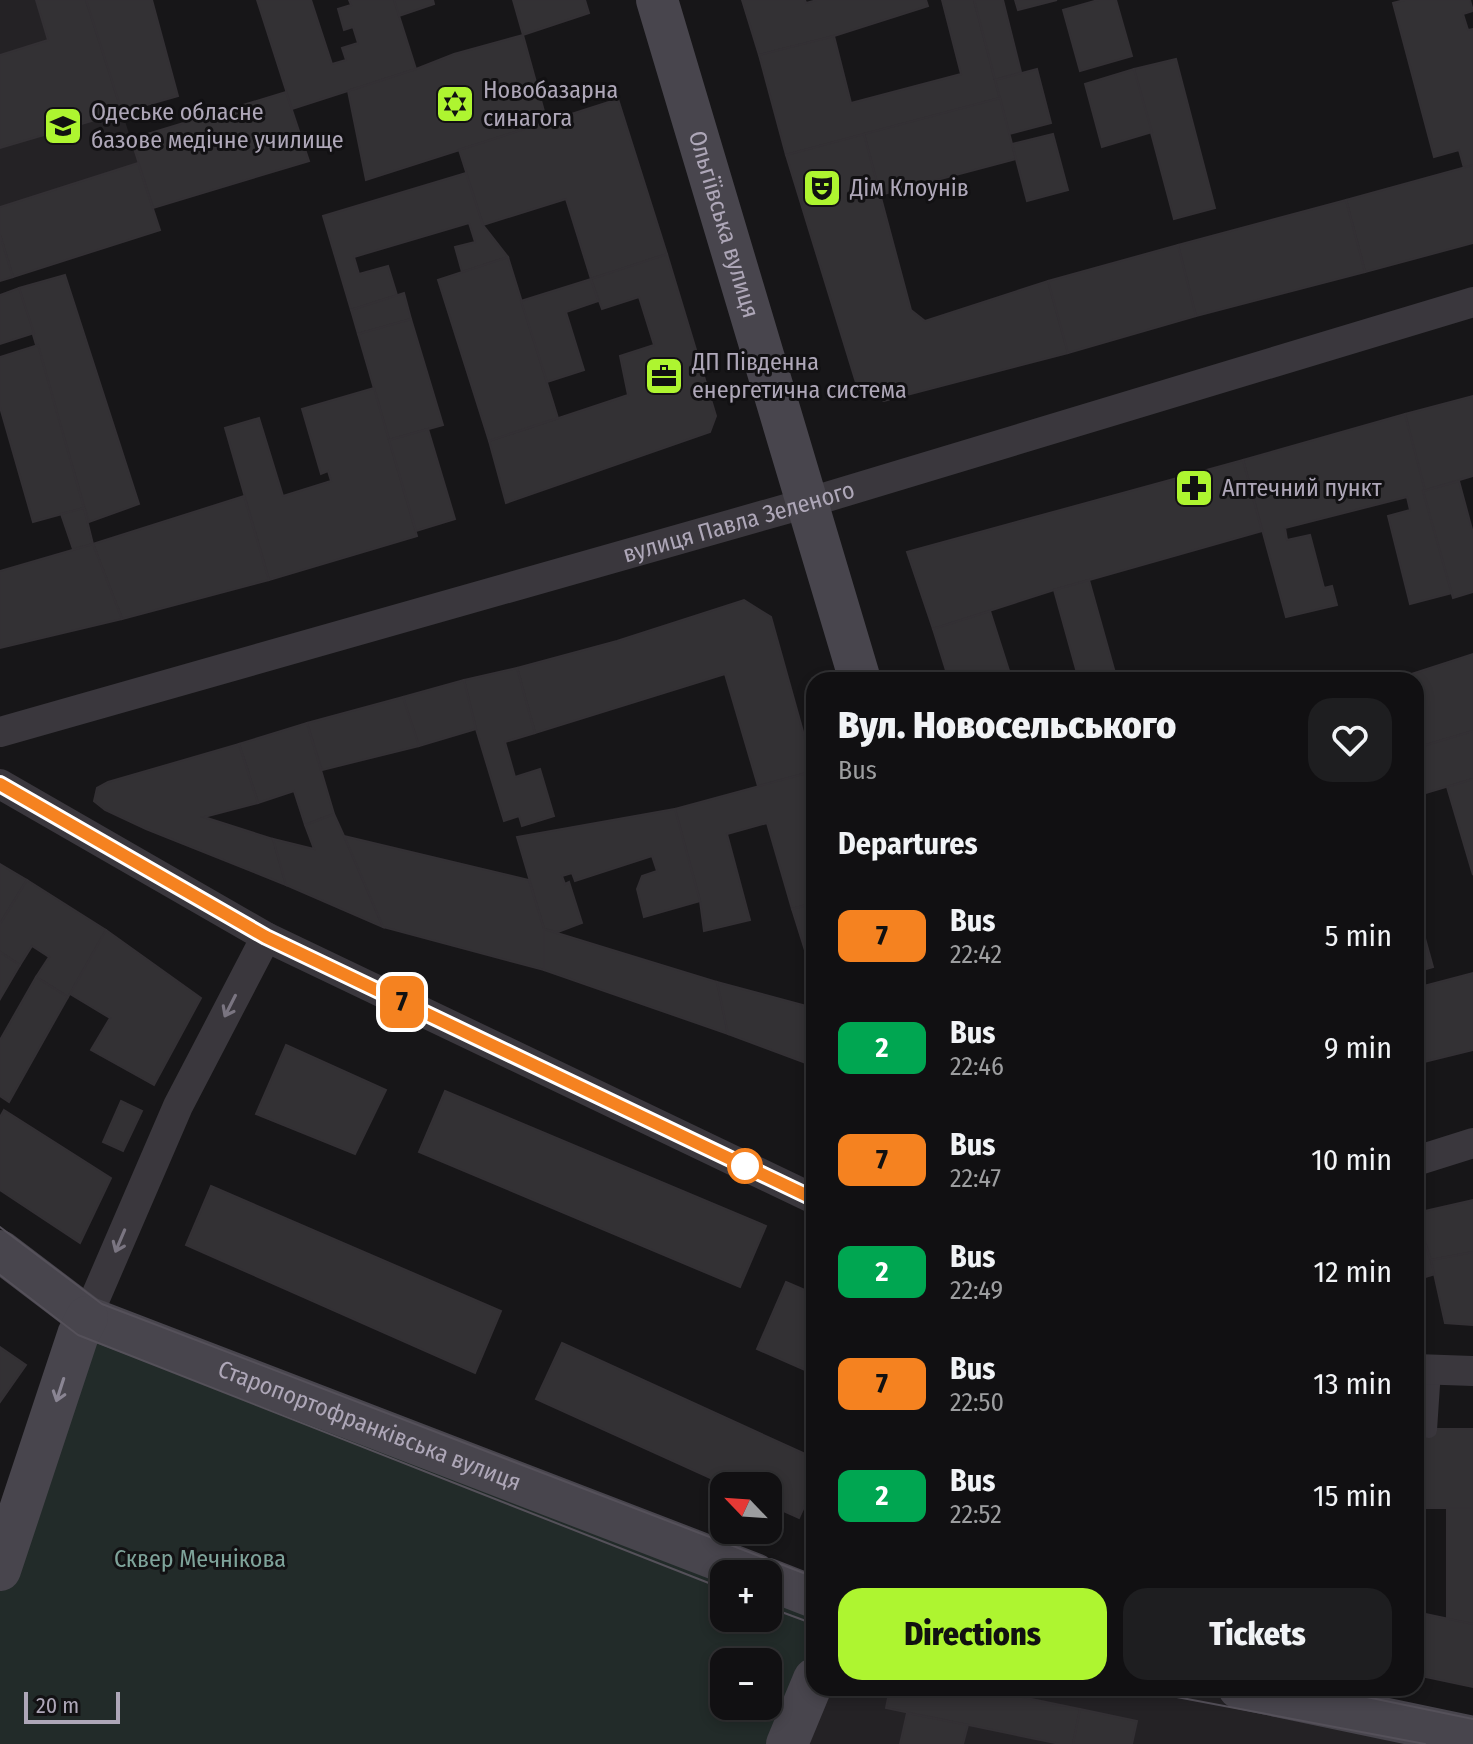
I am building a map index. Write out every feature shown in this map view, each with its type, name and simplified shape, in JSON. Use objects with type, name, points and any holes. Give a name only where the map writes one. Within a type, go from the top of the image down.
[{"type":"main road","name":"Ольгіївська вулиця","points":[[657,0],[858,672]]},
{"type":"main road","name":"Старопортофранківська вулиця","points":[[0,1251],[87,1317],[719,1560]]},
{"type":"main road","points":[[0,1570],[78,1335],[87,1317]]},
{"type":"main road","points":[[782,1584],[806,1594]]},
{"type":"main road","points":[[787,1744],[807,1696]]},
{"type":"main road","points":[[1287,1696],[1473,1737]]},
{"type":"street","name":"вулиця Павла Зеленого","points":[[0,732],[807,503],[1473,302]]},
{"type":"street","points":[[0,784],[266,937],[806,1195]]},
{"type":"street","points":[[87,1317],[174,1114],[266,937]]},
{"type":"street","points":[[1424,1158],[1473,1143]]},
{"type":"street","points":[[1424,1370],[1473,1371]]},
{"type":"lane","points":[[1424,1370],[1429,1430]]},
{"type":"shaded area","name":"Одеське обласне базове медічне училище","points":[[0,0],[86,0],[160,230],[13,277],[0,235]]},
{"type":"shaded area","points":[[810,1696],[1263,1696],[1473,1744],[789,1744]]},
{"type":"green space","name":"Сквер Мечнікова","points":[[78,1335],[710,1569],[710,1632],[782,1632],[782,1584],[806,1594],[807,1696],[787,1744],[0,1744],[0,1569]]},
{"type":"building","points":[[36,0],[86,0],[122,112],[0,148],[0,55],[48,40]]},
{"type":"building","points":[[86,0],[152,0],[178,96],[122,112]]},
{"type":"building","points":[[257,0],[311,0],[332,64],[346,60],[342,48],[358,43],[353,27],[344,30],[338,9],[351,5],[349,0],[394,0],[416,69],[292,109]]},
{"type":"building","points":[[394,0],[433,0],[434,4],[399,16]]},
{"type":"building","points":[[513,0],[585,0],[589,13],[523,35]]},
{"type":"building","points":[[742,0],[805,0],[806,3],[817,0],[926,0],[928,6],[834,36],[759,55]]},
{"type":"building","points":[[942,0],[974,0],[1000,98],[786,155],[759,55],[834,36],[851,103],[961,74]]},
{"type":"building","points":[[974,0],[1003,0],[1021,72],[995,80]]},
{"type":"building","points":[[1015,0],[1057,0],[1018,10]]},
{"type":"building","points":[[1098,0],[1116,0],[1132,56],[1080,71],[1063,10]]},
{"type":"building","points":[[1404,0],[1470,0],[1473,11],[1463,14],[1468,30],[1473,29],[1473,165],[1464,168],[1459,150],[1434,157],[1393,3]]},
{"type":"building","points":[[523,35],[547,122],[366,180],[348,91],[454,54]]},
{"type":"building","points":[[1176,59],[1215,208],[1174,219],[1134,69]]},
{"type":"building","points":[[1037,69],[1051,123],[1009,134],[995,80]]},
{"type":"building","points":[[1134,69],[1152,132],[1102,147],[1085,84]]},
{"type":"building","points":[[286,92],[309,161],[153,208],[131,139]]},
{"type":"building","points":[[1000,98],[1016,159],[880,195],[864,134]]},
{"type":"building","points":[[618,99],[667,254],[591,279],[566,199],[483,225],[459,150]]},
{"type":"building","points":[[864,134],[911,310],[925,321],[1048,281],[1068,353],[884,401],[858,389],[786,155]]},
{"type":"building","points":[[1053,134],[1068,190],[1027,201],[1012,144]]},
{"type":"building","points":[[138,163],[160,230],[13,277],[0,235],[0,207]]},
{"type":"building","points":[[1473,165],[1473,243],[1365,272],[1346,200]]},
{"type":"building","points":[[466,173],[483,225],[508,257],[462,272],[455,247],[475,242],[469,223],[354,257],[359,274],[388,266],[397,295],[351,310],[323,216]]},
{"type":"building","points":[[1346,200],[1365,272],[1196,316],[1178,245]]},
{"type":"building","points":[[0,235],[13,277],[0,281]]},
{"type":"building","points":[[1178,245],[1196,316],[1068,353],[1048,281]]},
{"type":"building","name":"ДП Південна енергетична система","points":[[667,254],[716,416],[710,432],[506,503],[489,441],[628,395],[620,356],[654,345],[639,297],[602,309],[591,279]]},
{"type":"building","points":[[508,257],[558,418],[489,441],[438,280]]},
{"type":"building","points":[[65,275],[139,504],[89,522],[19,288]]},
{"type":"building","points":[[591,279],[598,301],[566,312],[584,370],[547,382],[521,301]]},
{"type":"building","points":[[19,288],[34,333],[0,344],[0,295]]},
{"type":"building","points":[[404,293],[411,319],[358,334],[351,310]]},
{"type":"building","points":[[411,319],[443,425],[389,440],[358,334]]},
{"type":"building","points":[[38,345],[84,508],[33,522],[0,407],[0,357]]},
{"type":"building","points":[[374,388],[417,536],[269,580],[225,428],[259,418],[283,496],[331,481],[328,471],[321,474],[302,409]]},
{"type":"building","points":[[1473,396],[1473,476],[1423,491],[1405,414]]},
{"type":"building","points":[[1405,414],[1452,593],[1410,604],[1388,516],[1410,510],[1407,497],[1285,528],[1287,540],[1310,535],[1324,588],[1332,586],[1337,605],[1286,617],[1243,460]]},
{"type":"building","points":[[428,429],[455,519],[416,531],[389,440]]},
{"type":"building","points":[[1243,460],[1262,531],[1054,590],[933,629],[907,552]]},
{"type":"building","points":[[1459,481],[1473,533],[1473,592],[1453,598],[1423,491]]},
{"type":"building","points":[[244,496],[269,580],[122,619],[93,544]]},
{"type":"building","points":[[84,508],[93,544],[73,549],[61,514]]},
{"type":"building","points":[[93,544],[122,619],[0,648],[0,571]]},
{"type":"building","points":[[1089,580],[1115,672],[1077,672],[1054,590]]},
{"type":"building","points":[[744,600],[771,617],[806,742],[806,773],[758,786],[725,674],[535,733],[517,668],[617,641]]},
{"type":"building","points":[[990,611],[1009,672],[946,672],[933,629]]},
{"type":"building","points":[[1473,654],[1473,731],[1424,746],[1424,672],[1418,672]]},
{"type":"building","points":[[517,668],[535,733],[505,742],[515,777],[540,769],[554,816],[522,826],[519,816],[504,821],[464,680]]},
{"type":"building","points":[[464,680],[476,729],[419,746],[403,697]]},
{"type":"building","points":[[403,697],[419,746],[322,770],[307,723]]},
{"type":"building","points":[[307,723],[334,814],[305,825],[294,791],[258,803],[239,744]]},
{"type":"building","points":[[1473,731],[1473,779],[1424,794],[1424,746]]},
{"type":"building","points":[[239,744],[258,803],[204,817],[273,839],[286,885],[146,829],[105,810],[94,801],[97,788],[108,782]]},
{"type":"building","points":[[806,773],[806,905],[792,909],[767,823],[727,834],[750,920],[704,931],[700,901],[675,809]]},
{"type":"building","points":[[1473,779],[1473,875],[1447,787]]},
{"type":"building","points":[[675,809],[700,901],[644,917],[637,889],[642,876],[657,871],[652,856],[575,881],[572,873],[562,876],[565,884],[569,882],[582,923],[558,932],[544,929],[517,837]]},
{"type":"building","points":[[334,814],[383,927],[286,885],[273,839],[314,849],[305,825]]},
{"type":"building","points":[[344,836],[529,880],[544,929],[544,970],[383,927]]},
{"type":"building","points":[[0,864],[27,880],[0,924]]},
{"type":"building","points":[[27,880],[106,930],[68,997],[36,977],[49,957],[32,946],[20,965],[0,952],[0,924]]},
{"type":"building","points":[[806,905],[806,954],[792,909]]},
{"type":"building","points":[[544,929],[717,982],[728,1034],[544,970]]},
{"type":"building","points":[[106,930],[201,998],[154,1085],[91,1050],[110,1018],[70,994]]},
{"type":"building","points":[[1424,935],[1433,967],[1424,970]]},
{"type":"building","points":[[0,952],[20,965],[0,999]]},
{"type":"building","points":[[1473,973],[1473,1050],[1424,1062],[1424,986]]},
{"type":"building","points":[[36,977],[68,997],[9,1102],[0,1096],[0,1040]]},
{"type":"building","points":[[717,982],[806,1006],[806,1063],[728,1034]]},
{"type":"building","points":[[286,1045],[386,1090],[355,1154],[256,1114]]},
{"type":"building","points":[[445,1091],[766,1226],[740,1287],[419,1152]]},
{"type":"building","points":[[121,1101],[142,1111],[123,1151],[103,1142]]},
{"type":"building","points":[[4,1110],[111,1178],[80,1243],[0,1190],[0,1117]]},
{"type":"building","points":[[211,1186],[501,1311],[475,1373],[186,1245]]},
{"type":"building","points":[[1473,1200],[1473,1252],[1431,1260],[1424,1238],[1424,1211]]},
{"type":"building","points":[[1424,1240],[1435,1274],[1424,1277]]},
{"type":"building","points":[[1473,1252],[1473,1325],[1445,1323],[1431,1260]]},
{"type":"building","points":[[786,1282],[806,1291],[806,1370],[757,1349]]},
{"type":"building","points":[[562,1343],[806,1454],[806,1503],[799,1518],[782,1510],[782,1472],[710,1472],[710,1478],[536,1399]]},
{"type":"building","points":[[0,1347],[26,1365],[0,1402]]},
{"type":"building","points":[[1424,1429],[1473,1429],[1473,1508],[1424,1508]]},
{"type":"building","points":[[1447,1508],[1473,1508],[1473,1624],[1447,1619]]},
{"type":"building","points":[[1424,1614],[1473,1624],[1473,1687],[1424,1677]]},
{"type":"building","points":[[888,1696],[1017,1696],[1080,1709],[1073,1744],[1060,1744],[886,1708]]},
{"type":"building","points":[[1080,1709],[1137,1721],[1132,1744],[1073,1744]]},
{"type":"building","points":[[907,1713],[968,1725],[963,1744],[900,1744]]},
{"type":"tram line","points":[[0,1227],[102,1304],[806,1574]]},
{"type":"tram line","points":[[0,1275],[78,1335],[710,1583]]},
{"type":"tram line","points":[[782,1612],[806,1621]]},
{"type":"tram line","points":[[1171,1696],[1425,1744]]},
{"type":"tram line","points":[[1362,1696],[1473,1719]]},
{"type":"bus line","name":"7","points":[[0,784],[266,937],[806,1195]]},
{"type":"place","name":"Новобазарна синагога","points":[[455,104]]},
{"type":"place","name":"Одеське обласне базове медічне училище","points":[[63,126]]},
{"type":"place","name":"Дім Клоунів","points":[[822,188]]},
{"type":"place","name":"ДП Південна енергетична система","points":[[664,376]]},
{"type":"place","name":"Аптечний пункт","points":[[1194,488]]}]
